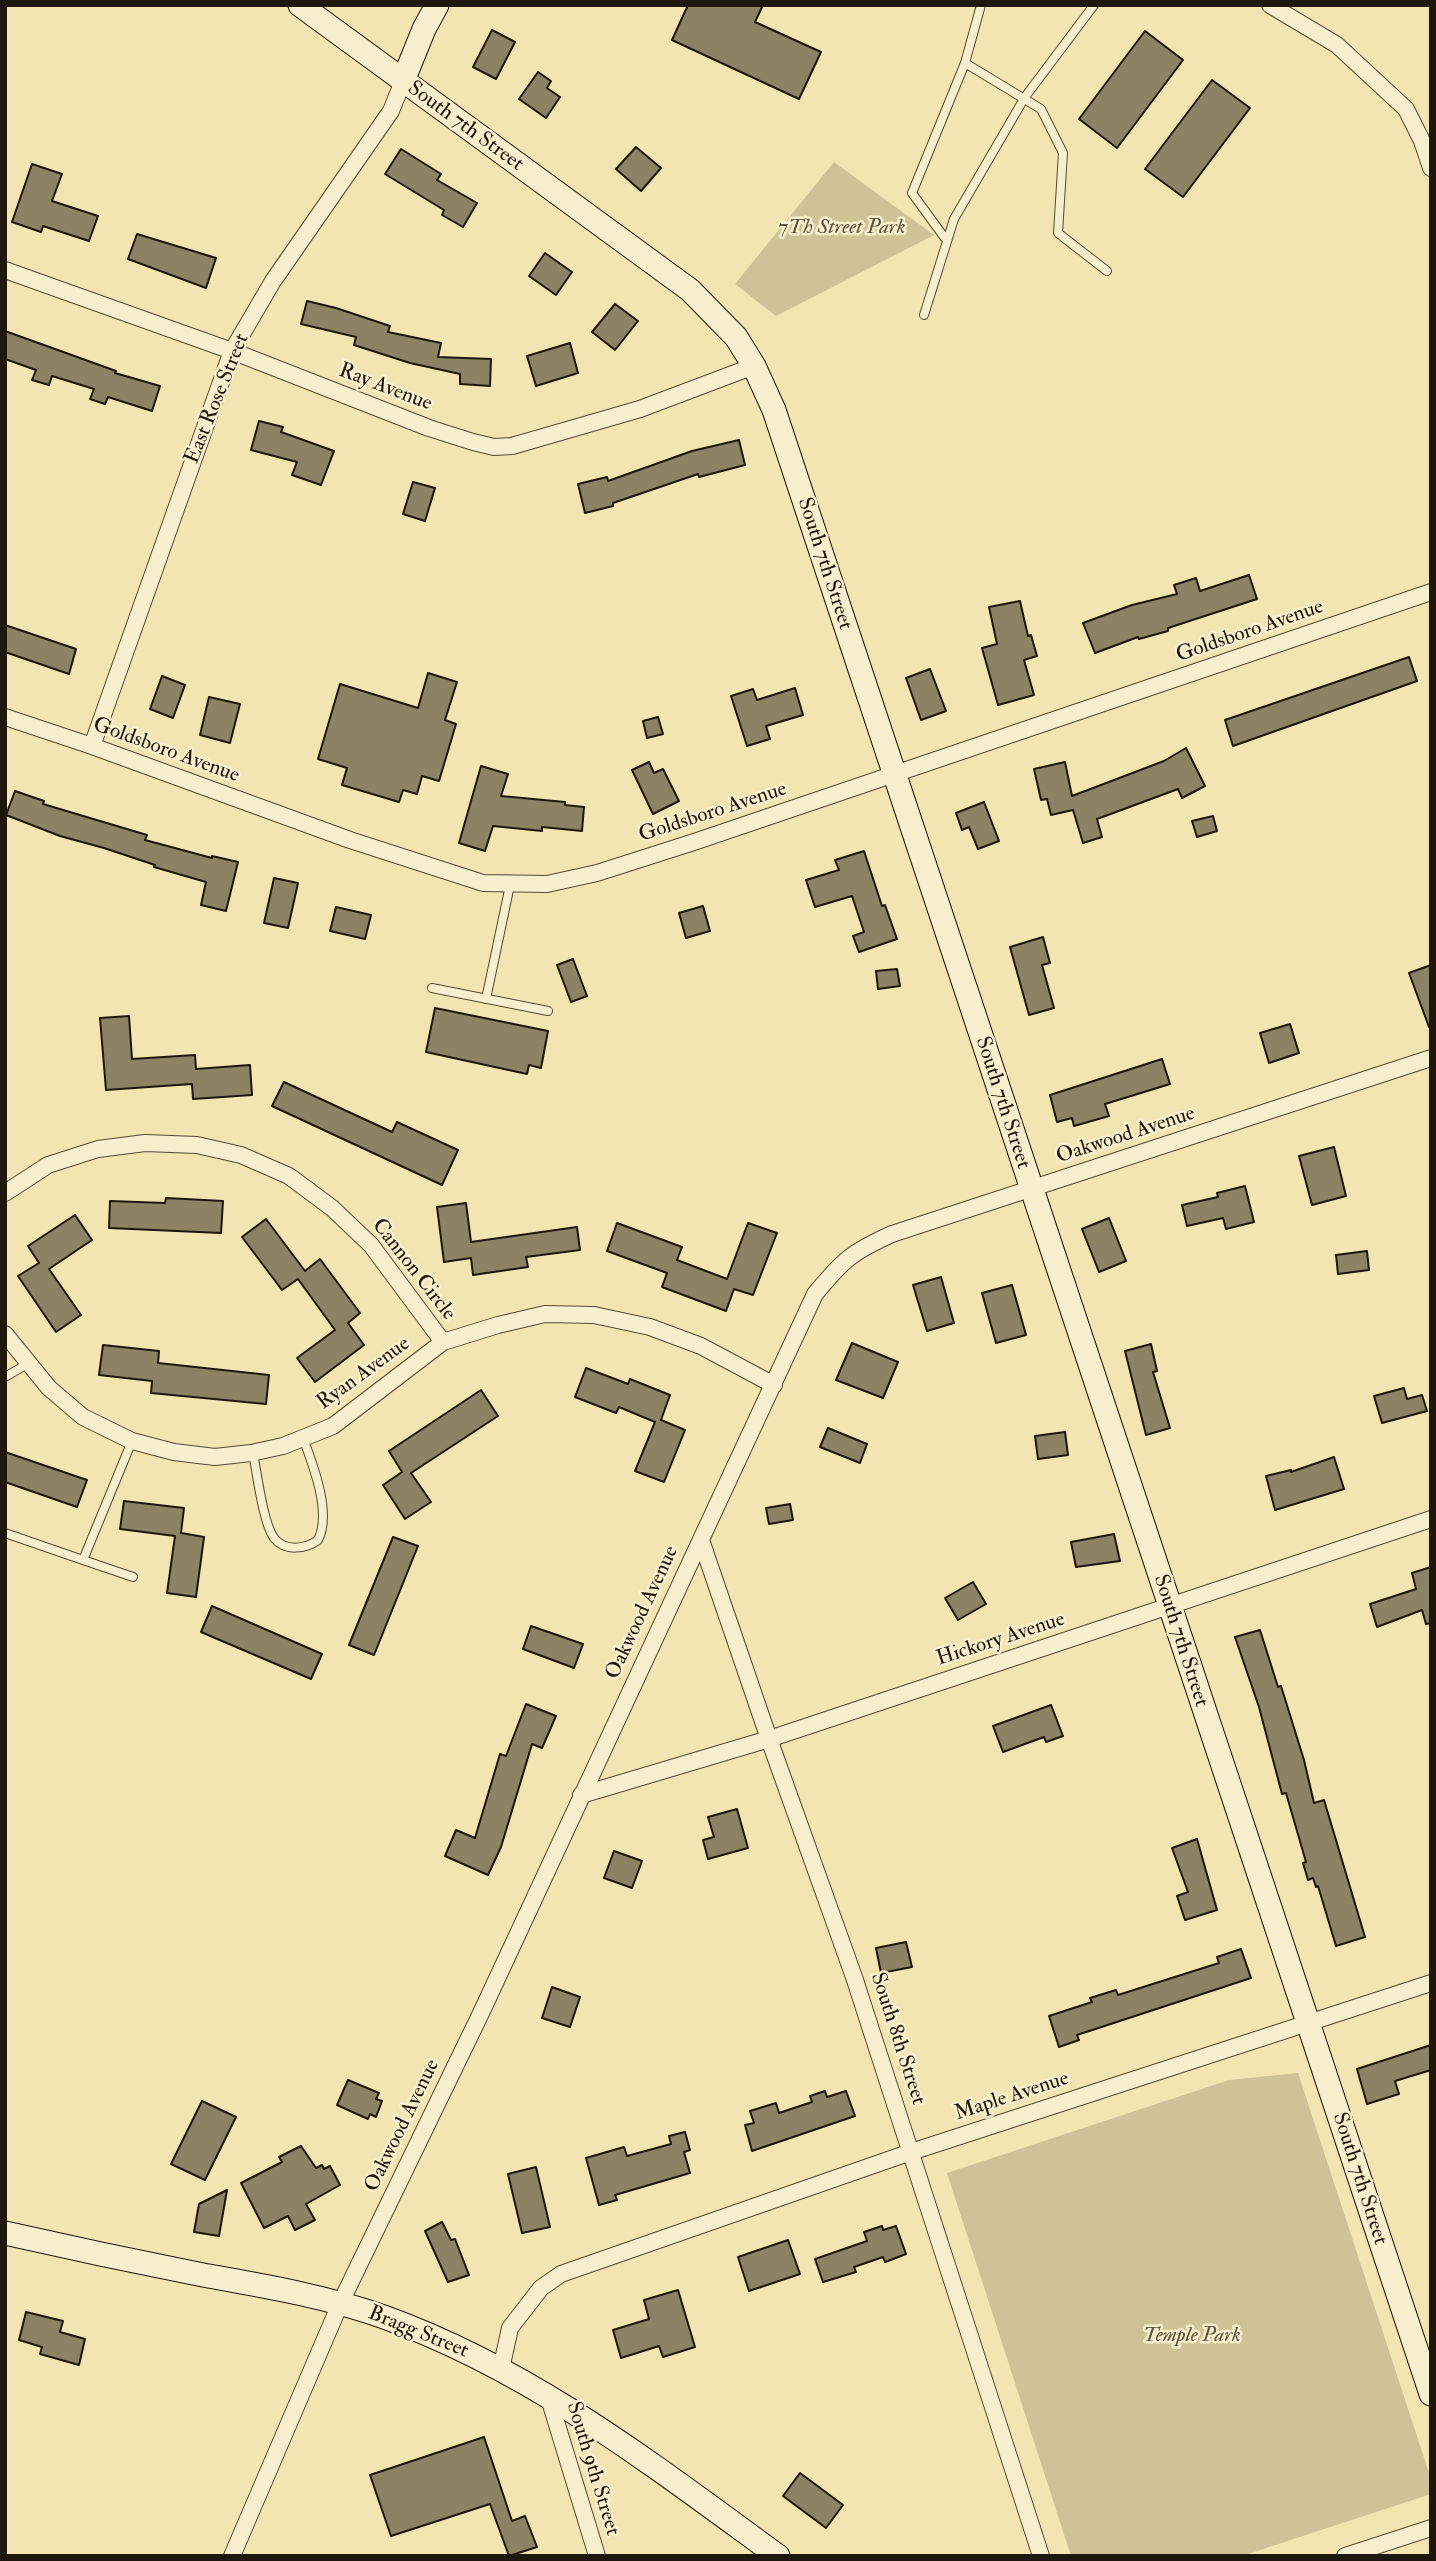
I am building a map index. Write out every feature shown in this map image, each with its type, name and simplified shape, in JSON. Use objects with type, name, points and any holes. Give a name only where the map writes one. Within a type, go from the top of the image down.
[{"type":"street","name":"South 7th Street","points":[[300,5],[690,290],[736,337],[754,366],[774,410],[1431,2394]]},
{"type":"street","name":"East Rose Street","points":[[92,746],[232,351],[273,281],[391,111],[424,29],[437,5]]},
{"type":"street","points":[[1270,5],[1337,44],[1406,108],[1431,167]]},
{"type":"street","name":"Ray Avenue","points":[[5,271],[232,351],[429,428],[495,447],[512,446],[640,409],[754,366]]},
{"type":"street","name":"Goldsboro Avenue","points":[[5,717],[410,860],[484,883],[547,884],[597,873],[1431,592]]},
{"type":"street","name":"Oakwood Avenue","points":[[232,2556],[340,2304],[482,2011],[815,1294],[838,1266],[857,1250],[892,1234],[1431,1058]]},
{"type":"street","name":"Cannon Circle","points":[[5,1193],[48,1165],[99,1149],[145,1143],[197,1145],[242,1155],[289,1176],[332,1208],[371,1245],[443,1342]]},
{"type":"street","name":"Ryan Avenue","points":[[5,1334],[49,1388],[83,1416],[132,1441],[174,1452],[215,1457],[253,1453],[283,1446],[333,1426],[443,1342],[545,1314],[594,1315],[650,1327],[701,1346],[774,1385]]},
{"type":"street","name":"Hickory Avenue","points":[[581,1795],[769,1739],[1431,1519]]},
{"type":"street","name":"South 8th Street","points":[[701,1540],[854,1977],[1041,2556]]},
{"type":"street","name":"Maple Avenue","points":[[500,2369],[510,2328],[541,2288],[561,2274],[911,2152],[1431,1983]]},
{"type":"street","name":"Bragg Street","points":[[5,2234],[312,2296],[382,2316],[440,2339],[548,2395],[607,2432],[778,2556]]},
{"type":"street","name":"South 9th Street","points":[[548,2395],[597,2556]]},
{"type":"street","points":[[1345,2556],[1431,2528]]},
{"type":"lane","points":[[947,242],[912,193],[965,63],[981,5]]},
{"type":"lane","points":[[924,315],[954,219],[1025,97],[1094,5]]},
{"type":"lane","points":[[965,63],[1041,109],[1063,153],[1058,233],[1107,271]]},
{"type":"lane","points":[[486,999],[510,885]]},
{"type":"lane","points":[[432,988],[548,1012]]},
{"type":"lane","points":[[5,1377],[29,1363]]},
{"type":"lane","points":[[253,1453],[267,1520],[274,1537],[290,1547],[303,1548],[318,1540],[325,1520],[303,1438]]},
{"type":"lane","points":[[83,1560],[132,1441]]},
{"type":"lane","points":[[5,1533],[133,1577]]},
{"type":"green space","name":"7Th Street Park","points":[[834,162],[934,235],[776,316],[735,284]]},
{"type":"green space","name":"Temple Park","points":[[1298,2073],[1431,2479],[1431,2494],[1242,2556],[1071,2556],[947,2173],[1229,2080]]},
{"type":"building","points":[[688,5],[763,5],[755,22],[821,52],[799,99],[672,40]]},
{"type":"building","points":[[492,30],[515,42],[496,79],[473,67]]},
{"type":"building","points":[[1145,31],[1183,60],[1117,148],[1079,119]]},
{"type":"building","points":[[538,72],[551,81],[547,88],[560,97],[546,118],[519,99]]},
{"type":"building","points":[[1212,80],[1250,108],[1183,197],[1145,169]]},
{"type":"building","points":[[636,147],[661,168],[641,191],[616,169]]},
{"type":"building","points":[[401,149],[441,174],[437,180],[477,203],[463,227],[442,215],[444,210],[385,174]]},
{"type":"building","points":[[32,164],[62,174],[52,201],[98,216],[89,241],[43,226],[41,232],[12,222]]},
{"type":"building","points":[[137,234],[216,258],[206,288],[128,259]]},
{"type":"building","points":[[545,253],[572,272],[556,295],[529,276]]},
{"type":"building","points":[[307,301],[390,326],[388,332],[441,343],[438,357],[491,359],[490,386],[460,384],[460,374],[410,363],[354,345],[356,337],[301,324]]},
{"type":"building","points":[[615,304],[638,321],[615,350],[592,332]]},
{"type":"building","points":[[5,331],[116,371],[115,373],[160,386],[152,411],[108,397],[105,404],[90,399],[94,389],[52,376],[49,385],[32,380],[36,370],[5,359]]},
{"type":"building","points":[[570,343],[578,373],[536,386],[527,356]]},
{"type":"building","points":[[259,421],[283,427],[281,432],[334,451],[321,485],[292,475],[297,462],[251,450]]},
{"type":"building","points":[[739,440],[745,465],[699,477],[698,474],[613,503],[613,506],[585,513],[578,484],[607,477],[608,481],[692,451]]},
{"type":"building","points":[[413,482],[435,488],[425,521],[403,514]]},
{"type":"building","points":[[1249,575],[1257,599],[1168,628],[1168,631],[1139,639],[1138,637],[1095,653],[1083,623],[1132,605],[1177,594],[1174,585],[1196,578],[1200,591]]},
{"type":"building","points":[[1020,601],[1028,636],[1031,635],[1037,656],[1024,660],[1034,695],[998,705],[982,648],[997,644],[989,607]]},
{"type":"building","points":[[5,625],[76,649],[69,674],[5,652]]},
{"type":"building","points":[[1409,657],[1417,681],[1233,746],[1225,720]]},
{"type":"building","points":[[930,669],[946,711],[921,720],[906,678]]},
{"type":"building","points":[[428,673],[457,682],[445,720],[456,724],[439,781],[422,776],[417,794],[403,790],[399,802],[342,785],[347,768],[318,759],[340,684],[418,708]]},
{"type":"building","points":[[162,676],[185,685],[173,718],[150,709]]},
{"type":"building","points":[[795,688],[803,715],[766,726],[770,739],[747,746],[731,696],[753,689],[757,700]]},
{"type":"building","points":[[209,697],[240,704],[230,743],[200,735]]},
{"type":"building","points":[[658,717],[663,734],[647,738],[643,721]]},
{"type":"building","points":[[1186,748],[1205,786],[1182,798],[1178,789],[1097,819],[1102,837],[1083,843],[1073,810],[1051,815],[1047,799],[1041,800],[1034,769],[1065,762],[1072,796],[1164,761]]},
{"type":"building","points":[[649,762],[654,773],[663,769],[679,801],[653,814],[632,770]]},
{"type":"building","points":[[481,766],[508,774],[501,796],[565,802],[565,805],[584,807],[582,831],[542,827],[542,831],[493,826],[485,851],[459,843]]},
{"type":"building","points":[[15,791],[44,801],[43,804],[147,835],[145,840],[238,862],[226,911],[201,905],[206,882],[60,836],[6,815]]},
{"type":"building","points":[[984,802],[999,841],[978,849],[969,827],[962,830],[956,813]]},
{"type":"building","points":[[1213,816],[1217,831],[1197,837],[1192,821]]},
{"type":"building","points":[[864,851],[882,906],[885,905],[897,939],[859,952],[853,936],[864,932],[852,896],[815,907],[806,880],[839,870],[835,860]]},
{"type":"building","points":[[274,878],[298,883],[288,928],[264,923]]},
{"type":"building","points":[[703,906],[710,931],[686,938],[679,913]]},
{"type":"building","points":[[336,907],[371,915],[365,939],[330,931]]},
{"type":"building","points":[[1043,937],[1050,963],[1042,965],[1054,1008],[1029,1015],[1010,947]]},
{"type":"building","points":[[573,959],[587,996],[571,1002],[557,965]]},
{"type":"building","points":[[1431,965],[1431,1027],[1429,1027],[1409,973]]},
{"type":"building","points":[[897,969],[900,986],[878,989],[876,971]]},
{"type":"building","points":[[435,1008],[548,1031],[541,1068],[529,1065],[527,1074],[426,1052]]},
{"type":"building","points":[[129,1016],[132,1059],[195,1055],[196,1069],[250,1065],[252,1095],[193,1099],[192,1084],[106,1090],[100,1018]]},
{"type":"building","points":[[1290,1024],[1299,1053],[1269,1063],[1260,1033]]},
{"type":"building","points":[[1162,1059],[1170,1084],[1105,1104],[1109,1116],[1074,1126],[1072,1118],[1057,1122],[1050,1095]]},
{"type":"building","points":[[284,1082],[392,1132],[397,1122],[458,1150],[442,1185],[272,1106]]},
{"type":"building","points":[[1334,1147],[1346,1196],[1312,1205],[1299,1156]]},
{"type":"building","points":[[1245,1186],[1254,1222],[1226,1229],[1223,1218],[1187,1226],[1182,1205],[1218,1197],[1217,1193]]},
{"type":"building","points":[[166,1198],[223,1201],[221,1233],[109,1228],[110,1201],[165,1203]]},
{"type":"building","points":[[466,1203],[471,1242],[577,1227],[580,1250],[526,1257],[528,1267],[473,1275],[471,1258],[444,1262],[437,1207]]},
{"type":"building","points":[[75,1215],[92,1240],[49,1269],[81,1315],[56,1332],[18,1276],[39,1263],[28,1246]]},
{"type":"building","points":[[1109,1218],[1126,1261],[1099,1272],[1082,1229]]},
{"type":"building","points":[[266,1219],[305,1271],[320,1259],[360,1313],[348,1323],[364,1345],[315,1382],[297,1358],[335,1330],[298,1279],[282,1290],[242,1237]]},
{"type":"building","points":[[617,1223],[682,1247],[677,1260],[727,1279],[748,1223],[777,1233],[753,1295],[734,1289],[726,1311],[662,1287],[667,1273],[607,1251]]},
{"type":"building","points":[[1367,1251],[1369,1270],[1338,1274],[1336,1255]]},
{"type":"building","points":[[941,1277],[954,1323],[927,1331],[913,1285]]},
{"type":"building","points":[[1012,1285],[1026,1335],[996,1343],[982,1293]]},
{"type":"building","points":[[852,1343],[898,1362],[883,1398],[836,1380]]},
{"type":"building","points":[[1151,1344],[1157,1371],[1153,1372],[1170,1428],[1146,1435],[1125,1351]]},
{"type":"building","points":[[103,1345],[159,1351],[158,1363],[269,1375],[266,1404],[151,1393],[152,1381],[99,1375]]},
{"type":"building","points":[[586,1368],[628,1384],[630,1379],[670,1395],[661,1420],[685,1430],[664,1482],[635,1471],[655,1422],[619,1407],[616,1413],[575,1397]]},
{"type":"building","points":[[1404,1388],[1407,1399],[1422,1395],[1427,1411],[1382,1423],[1374,1396]]},
{"type":"building","points":[[481,1390],[498,1416],[411,1473],[431,1502],[405,1519],[383,1485],[402,1472],[389,1451]]},
{"type":"building","points":[[828,1428],[867,1444],[860,1463],[820,1447]]},
{"type":"building","points":[[1065,1432],[1068,1455],[1038,1459],[1035,1436]]},
{"type":"building","points":[[5,1452],[87,1480],[77,1507],[5,1482]]},
{"type":"building","points":[[1334,1457],[1344,1489],[1275,1510],[1266,1476],[1291,1472]]},
{"type":"building","points":[[124,1501],[184,1508],[181,1533],[204,1537],[196,1597],[167,1593],[175,1536],[120,1529]]},
{"type":"building","points":[[790,1504],[793,1520],[769,1524],[766,1508]]},
{"type":"building","points":[[1114,1534],[1120,1561],[1076,1567],[1071,1542]]},
{"type":"building","points":[[393,1537],[418,1546],[374,1655],[349,1645]]},
{"type":"building","points":[[1431,1567],[1431,1623],[1426,1624],[1422,1610],[1377,1627],[1370,1604],[1416,1589],[1412,1573]]},
{"type":"building","points":[[973,1582],[986,1604],[958,1620],[945,1598]]},
{"type":"building","points":[[212,1606],[322,1654],[311,1679],[201,1632]]},
{"type":"building","points":[[531,1626],[583,1644],[574,1668],[523,1649]]},
{"type":"building","points":[[1260,1630],[1278,1687],[1281,1686],[1314,1803],[1324,1800],[1365,1937],[1336,1946],[1318,1886],[1316,1887],[1313,1878],[1308,1880],[1303,1863],[1306,1862],[1286,1793],[1282,1794],[1259,1707],[1235,1637]]},
{"type":"building","points":[[526,1704],[556,1716],[542,1748],[532,1744],[501,1847],[488,1875],[445,1856],[456,1830],[475,1838],[500,1754],[506,1756]]},
{"type":"building","points":[[1051,1705],[1063,1736],[1046,1742],[1044,1737],[1003,1752],[993,1726]]},
{"type":"building","points":[[737,1809],[748,1848],[708,1859],[703,1840],[714,1837],[708,1817]]},
{"type":"building","points":[[1197,1839],[1217,1910],[1185,1920],[1177,1896],[1188,1892],[1172,1848]]},
{"type":"building","points":[[614,1851],[642,1861],[632,1888],[604,1878]]},
{"type":"building","points":[[906,1942],[912,1967],[881,1973],[876,1948]]},
{"type":"building","points":[[1241,1949],[1251,1978],[1077,2035],[1079,2040],[1059,2047],[1049,2016],[1092,2002],[1090,1998],[1116,1990],[1118,1995],[1219,1963],[1217,1957]]},
{"type":"building","points":[[552,1987],[580,1997],[570,2027],[542,2018]]},
{"type":"building","points":[[1431,2045],[1431,2070],[1395,2081],[1399,2094],[1367,2104],[1357,2069]]},
{"type":"building","points":[[348,2080],[379,2093],[376,2099],[382,2101],[376,2117],[370,2114],[368,2119],[337,2105]]},
{"type":"building","points":[[825,2091],[827,2097],[846,2091],[855,2116],[752,2151],[745,2125],[754,2123],[750,2111],[776,2103],[779,2113],[812,2102],[810,2096]]},
{"type":"building","points":[[202,2101],[236,2117],[205,2180],[171,2164]]},
{"type":"building","points":[[685,2132],[690,2150],[684,2152],[690,2173],[615,2195],[617,2200],[599,2205],[586,2158],[624,2147],[627,2156],[671,2144],[669,2136]]},
{"type":"building","points":[[301,2146],[316,2168],[322,2165],[324,2169],[330,2166],[340,2185],[306,2204],[315,2220],[295,2230],[288,2216],[264,2228],[241,2183],[282,2162],[279,2157]]},
{"type":"building","points":[[536,2167],[550,2227],[522,2233],[508,2174]]},
{"type":"building","points":[[227,2190],[219,2236],[194,2232],[199,2204]]},
{"type":"building","points":[[442,2222],[451,2240],[455,2239],[469,2275],[448,2282],[425,2231]]},
{"type":"building","points":[[882,2226],[883,2230],[896,2226],[906,2254],[885,2262],[883,2257],[854,2267],[856,2272],[823,2282],[815,2259],[867,2241],[864,2232]]},
{"type":"building","points":[[788,2240],[800,2274],[749,2291],[738,2257]]},
{"type":"building","points":[[678,2290],[695,2347],[663,2357],[659,2346],[621,2358],[613,2330],[649,2319],[644,2300]]},
{"type":"building","points":[[26,2312],[63,2321],[60,2332],[85,2339],[79,2365],[40,2354],[42,2347],[19,2340]]},
{"type":"building","points":[[484,2437],[512,2521],[525,2516],[537,2547],[509,2556],[490,2504],[391,2536],[370,2475]]},
{"type":"building","points":[[800,2473],[843,2505],[826,2528],[783,2496]]}]
